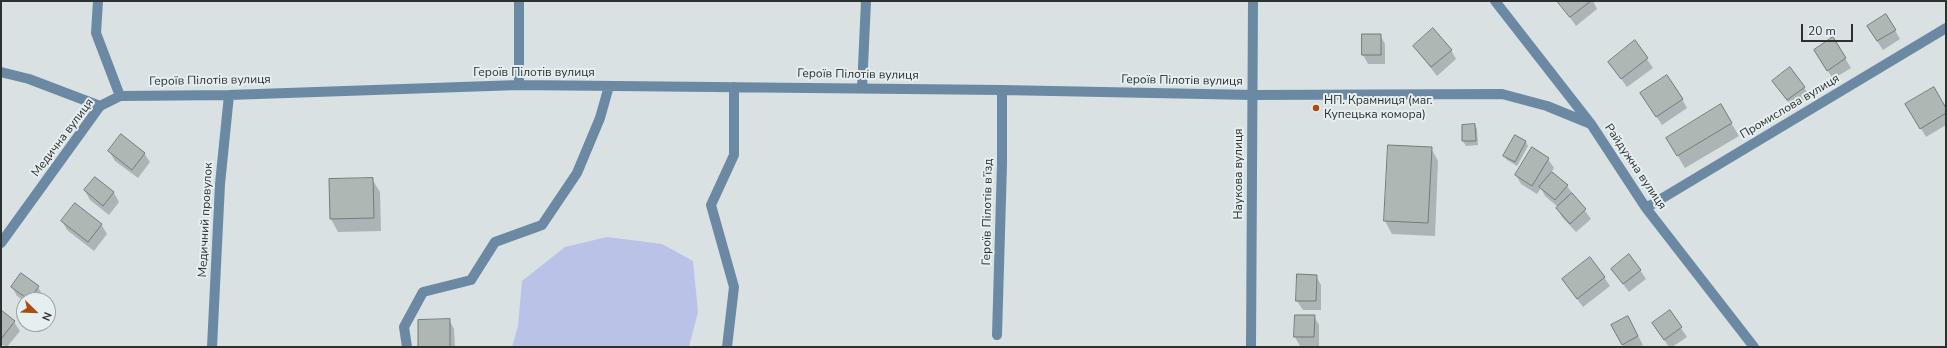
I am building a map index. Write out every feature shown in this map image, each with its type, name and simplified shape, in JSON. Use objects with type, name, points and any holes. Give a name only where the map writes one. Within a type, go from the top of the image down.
[{"type":"street","points":[[98,1],[96,33],[120,96]]},
{"type":"street","points":[[519,1],[519,85]]},
{"type":"street","points":[[862,88],[866,1]]},
{"type":"street","name":"Наукова вулиця","points":[[1251,347],[1253,1]]},
{"type":"street","name":"Райдужна вулиця","points":[[1495,1],[1591,124],[1646,208],[1754,347]]},
{"type":"street","name":"Промислова вулиця","points":[[1646,208],[1946,28]]},
{"type":"street","points":[[1,72],[29,79],[100,106]]},
{"type":"street","name":"Героїв Пілотів вулиця","points":[[120,96],[229,95],[519,85],[862,88],[1253,95],[1502,94],[1547,106],[1591,124]]},
{"type":"street","points":[[407,347],[404,327],[423,292],[471,280],[495,242],[542,225],[577,173],[600,118],[609,86]]},
{"type":"street","points":[[727,347],[734,287],[711,205],[734,155],[734,87]]},
{"type":"street","name":"Героїв Пілотів в’їзд","points":[[997,335],[1002,172],[1002,90]]},
{"type":"street","name":"Медичний провулок","points":[[212,347],[220,184],[229,95]]},
{"type":"street","name":"Медична вулиця","points":[[1,243],[100,106],[120,96]]},
{"type":"water","points":[[607,237],[662,244],[693,261],[698,312],[689,347],[512,347],[518,326],[522,281],[565,247]]},
{"type":"building","points":[[1557,1],[1591,1],[1570,17]]},
{"type":"building","points":[[1886,14],[1896,30],[1877,41],[1867,26]]},
{"type":"building","points":[[1433,28],[1452,50],[1431,67],[1413,46]]},
{"type":"building","points":[[1362,34],[1381,34],[1381,55],[1362,55]]},
{"type":"building","points":[[1833,37],[1846,58],[1827,71],[1814,50]]},
{"type":"building","points":[[1635,40],[1648,58],[1621,79],[1608,62]]},
{"type":"building","points":[[1790,67],[1805,87],[1787,100],[1772,81]]},
{"type":"building","points":[[1667,75],[1683,99],[1656,117],[1640,93]]},
{"type":"building","points":[[1934,87],[1946,108],[1946,113],[1920,129],[1905,104]]},
{"type":"building","points":[[1721,104],[1732,123],[1677,156],[1666,138]]},
{"type":"building","points":[[1475,124],[1476,141],[1462,141],[1462,125]]},
{"type":"building","points":[[121,134],[145,153],[132,170],[108,151]]},
{"type":"building","points":[[1515,135],[1526,141],[1515,162],[1503,156]]},
{"type":"building","points":[[1388,145],[1432,147],[1428,223],[1384,221]]},
{"type":"building","points":[[1532,147],[1549,158],[1532,186],[1515,175]]},
{"type":"building","points":[[1552,172],[1568,185],[1555,200],[1539,187]]},
{"type":"building","points":[[95,177],[114,192],[103,206],[84,190]]},
{"type":"building","points":[[373,178],[374,218],[330,219],[329,179]]},
{"type":"building","points":[[1572,193],[1586,209],[1570,224],[1556,208]]},
{"type":"building","points":[[75,203],[102,224],[88,242],[61,221]]},
{"type":"building","points":[[1629,254],[1641,270],[1623,284],[1611,269]]},
{"type":"building","points":[[1590,257],[1605,277],[1577,299],[1562,279]]},
{"type":"building","points":[[21,273],[39,286],[35,292],[18,292],[11,287]]},
{"type":"building","points":[[1297,274],[1317,275],[1316,301],[1296,301]]},
{"type":"building","points":[[1,310],[15,321],[1,339]]},
{"type":"building","points":[[1670,310],[1682,327],[1664,340],[1652,323]]},
{"type":"building","points":[[1295,315],[1315,315],[1314,337],[1294,337]]},
{"type":"building","points":[[1628,316],[1638,336],[1622,345],[1611,325]]},
{"type":"building","points":[[450,319],[450,347],[418,347],[418,320]]},
{"type":"place","name":"НП. Крамниця (маг. Купецька комора)","points":[[1316,108]]}]
